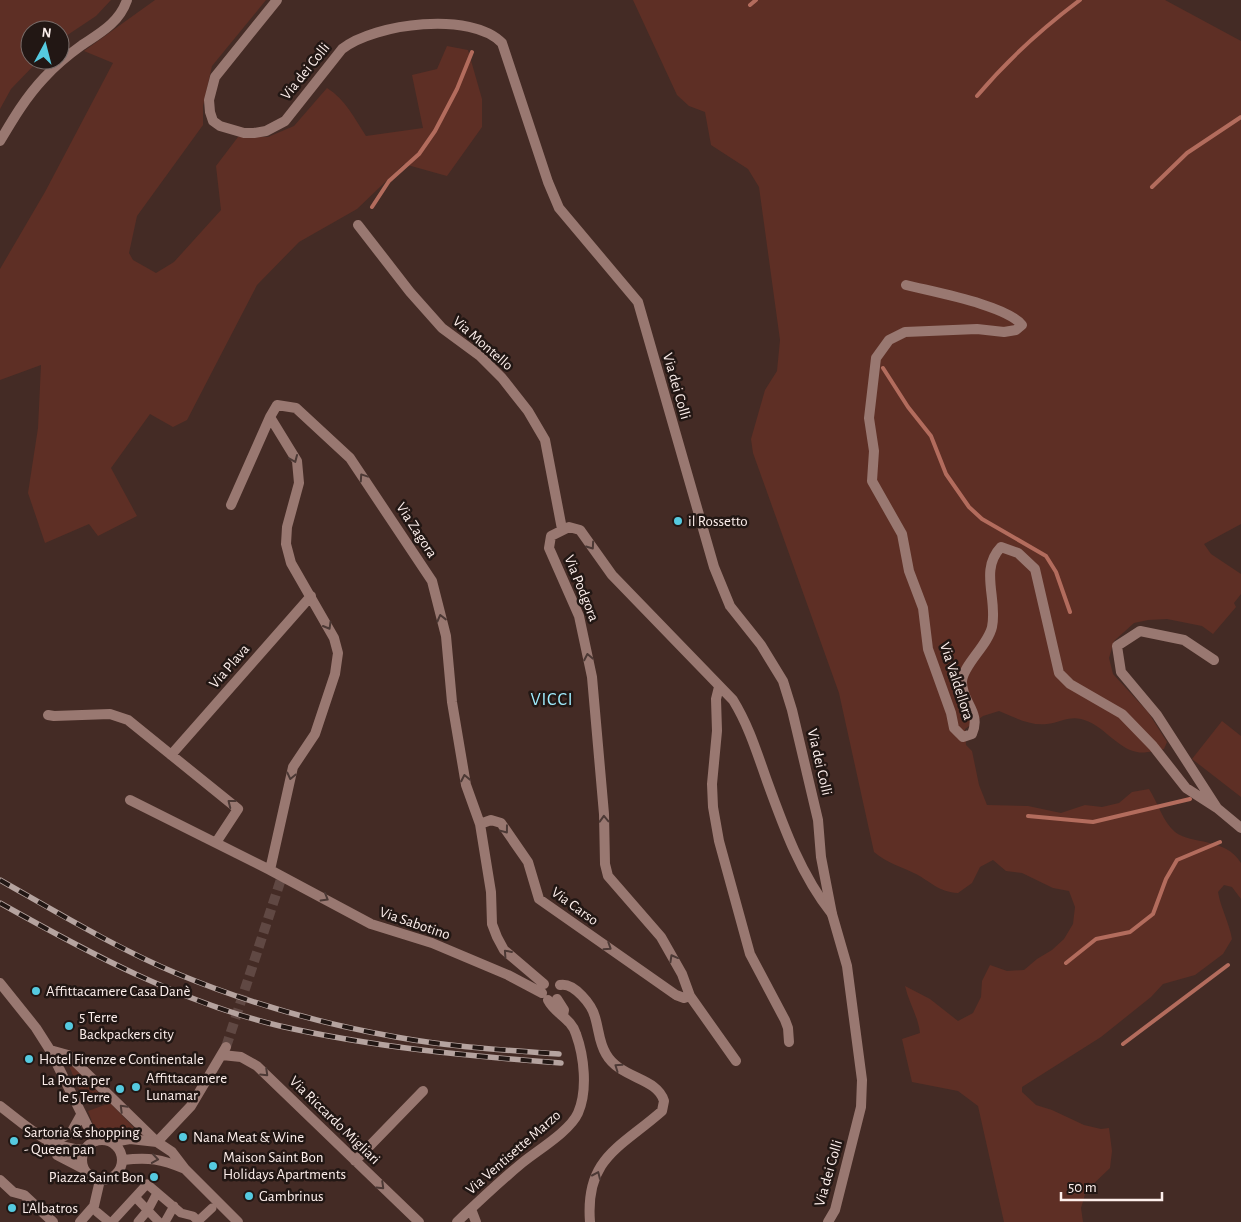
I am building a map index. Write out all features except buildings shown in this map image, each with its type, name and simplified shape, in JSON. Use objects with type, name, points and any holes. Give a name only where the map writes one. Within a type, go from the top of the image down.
[{"type":"street","points":[[0,141],[24,102],[44,78],[64,59],[103,32],[117,18],[127,0]]},
{"type":"street","name":"Via dei Colli","points":[[277,0],[215,77],[209,100],[210,112],[213,120],[220,126],[244,133],[254,133],[266,131],[285,121],[342,49],[352,41],[396,26],[473,27],[489,31],[502,43],[548,182],[559,208],[638,302],[723,593],[730,606],[761,645],[782,682],[792,710],[818,820],[821,857],[832,914],[847,966],[862,1080],[861,1107],[835,1210],[828,1222]]},
{"type":"street","name":"Via Montello","points":[[358,225],[410,292],[442,328],[480,356],[502,378],[528,411],[545,440],[562,528]]},
{"type":"street","name":"Via Valdellora","points":[[906,285],[993,308],[1016,318],[1022,325],[1016,330],[1004,332],[977,330],[905,332],[888,340],[876,358],[869,418],[874,451],[872,481],[902,534],[909,571],[923,608],[928,648],[951,712],[954,728],[963,736],[972,734],[976,724],[971,707],[962,691],[962,677],[992,628],[993,603],[988,569],[993,555],[1001,547],[1018,553],[1035,570],[1060,672],[1070,684],[1122,714],[1153,746],[1186,788],[1217,808],[1241,828]]},
{"type":"street","name":"Via Zagora","points":[[270,417],[277,405],[296,408],[350,458],[432,581],[446,636],[452,702],[466,785],[480,824]]},
{"type":"street","points":[[231,505],[270,417]]},
{"type":"street","points":[[130,800],[270,870],[293,767],[315,734],[335,674],[338,653],[334,638],[292,563],[286,544],[287,527],[299,483],[297,461],[270,417]]},
{"type":"street","name":"Via Podgora","points":[[687,997],[682,974],[661,937],[608,876],[605,864],[604,814],[592,677],[579,616],[549,548],[551,536],[562,528],[569,527],[580,530],[612,575],[733,700],[746,720],[782,824],[806,876],[832,914]]},
{"type":"street","name":"Via Plava","points":[[171,755],[310,596]]},
{"type":"street","name":"Via Valdellora","points":[[1214,660],[1184,640],[1140,631],[1117,646],[1121,672],[1158,715],[1217,808]]},
{"type":"street","points":[[719,687],[716,700],[717,731],[712,784],[713,807],[719,841],[750,954],[785,1020],[788,1028],[789,1042]]},
{"type":"street","points":[[48,714],[120,716],[128,720],[238,809],[217,842]]},
{"type":"street","name":"Via Carso","points":[[480,824],[491,820],[500,823],[528,862],[539,899],[676,995],[687,997],[736,1061]]},
{"type":"street","points":[[480,824],[491,892],[492,924],[497,937],[504,950],[548,994]]},
{"type":"street","name":"Via Sabotino","points":[[270,870],[371,924],[432,943],[548,994]]},
{"type":"street","points":[[560,986],[566,985],[574,989],[595,1016],[599,1039],[615,1067],[658,1088],[664,1101],[662,1111],[606,1158],[590,1192],[590,1222]]},
{"type":"street","points":[[1,987],[36,1028],[50,1050],[95,1141]]},
{"type":"street","name":"Via Ventisette Marzo","points":[[457,1222],[522,1163],[573,1122],[578,1112],[583,1079],[582,1054],[576,1032],[563,1015],[553,1010],[548,994]]},
{"type":"street","points":[[50,1050],[68,1055],[157,1142],[172,1152],[185,1169],[238,1222]]},
{"type":"street","name":"Via Riccardo Migliari","points":[[157,1142],[191,1106],[224,1051],[241,1057],[257,1066],[419,1222]]},
{"type":"street","points":[[355,1161],[423,1091]]},
{"type":"street","points":[[0,1106],[49,1143],[57,1155],[84,1169],[92,1178],[106,1180],[116,1176],[123,1160],[121,1151],[113,1142]]},
{"type":"street","points":[[49,1143],[72,1133],[81,1115]]},
{"type":"street","points":[[84,1169],[82,1158],[84,1150],[95,1141],[106,1140],[113,1142],[130,1139],[157,1142]]},
{"type":"street","points":[[49,1143],[84,1150]]},
{"type":"street","points":[[123,1160],[147,1158],[162,1160],[185,1169]]},
{"type":"street","points":[[0,1180],[13,1192],[24,1195],[53,1222]]},
{"type":"street","points":[[80,1222],[94,1206],[100,1180]]},
{"type":"street","points":[[98,1212],[111,1222],[147,1184],[174,1206],[181,1217],[193,1216],[198,1222],[212,1208]]},
{"type":"street","points":[[138,1222],[148,1210],[157,1193]]},
{"type":"street","points":[[135,1197],[160,1222]]},
{"type":"street","points":[[165,1222],[174,1206]]},
{"type":"street","points":[[471,1209],[476,1222]]},
{"type":"shaded area","points":[[0,0],[111,0],[96,16],[70,33],[70,20],[20,20],[20,70],[29,70],[11,89],[0,109]]},
{"type":"shaded area","points":[[155,0],[266,0],[212,66],[203,106],[203,125],[137,216],[129,253],[133,260],[156,273],[174,262],[221,210],[216,166],[238,137],[268,137],[294,126],[327,88],[339,98],[354,116],[366,136],[423,128],[412,75],[437,69],[447,46],[468,50],[482,99],[482,127],[447,176],[404,164],[357,209],[299,242],[257,285],[187,420],[173,427],[150,414],[111,468],[137,516],[98,536],[89,524],[45,543],[28,493],[38,428],[41,365],[0,380],[0,269],[45,192],[113,63],[84,51]]},
{"type":"shaded area","points":[[633,0],[1165,0],[1241,41],[1241,524],[1204,544],[1211,554],[1241,574],[1241,594],[1234,603],[1236,607],[1213,634],[1202,626],[1167,619],[1148,620],[1134,623],[1114,641],[1109,658],[1113,674],[1148,712],[1167,742],[1164,749],[1143,753],[1129,750],[1096,726],[1076,718],[1034,724],[999,711],[983,716],[965,729],[966,745],[972,751],[979,785],[987,805],[1028,806],[1061,813],[1085,805],[1102,807],[1119,803],[1132,792],[1149,789],[1164,818],[1175,832],[1190,839],[1218,845],[1234,855],[1241,863],[1241,899],[1232,887],[1224,885],[1218,892],[1232,939],[1223,954],[1195,975],[1163,984],[1151,997],[1101,1037],[1022,1087],[1022,1092],[1036,1105],[1052,1110],[1084,1125],[1101,1129],[1109,1128],[1112,1151],[1110,1168],[1086,1191],[1081,1208],[1083,1222],[1004,1222],[978,1106],[958,1091],[912,1082],[902,1039],[920,1033],[905,986],[930,999],[958,1021],[973,1013],[981,997],[982,981],[990,965],[1007,971],[1024,970],[1064,939],[1073,924],[1075,907],[1069,891],[1053,888],[1022,873],[1006,871],[993,860],[980,867],[972,883],[958,893],[940,889],[874,852],[839,693],[753,453],[751,439],[765,390],[777,371],[780,340],[759,187],[748,169],[711,145],[705,112],[689,106],[677,95]]},
{"type":"shaded area","points":[[1222,721],[1241,736],[1241,797],[1192,759]]},
{"type":"shaded area","points":[[69,1066],[74,1067],[100,1094],[84,1101]]},
{"type":"shaded area","points":[[110,1103],[139,1133],[98,1129],[93,1124],[88,1111]]},
{"type":"waterway","points":[[750,5],[756,0]]},
{"type":"waterway","points":[[977,96],[1026,45],[1080,0]]},
{"type":"waterway","points":[[372,207],[389,181],[419,154],[435,131],[457,89],[472,52]]},
{"type":"waterway","points":[[1152,187],[1187,153],[1241,117]]},
{"type":"waterway","points":[[883,368],[908,407],[931,436],[946,474],[969,507],[982,519],[1046,556],[1056,572],[1070,612]]},
{"type":"waterway","points":[[1028,816],[1093,822],[1190,799]]},
{"type":"waterway","points":[[1066,963],[1096,939],[1130,932],[1153,914],[1166,879],[1177,860],[1220,842]]},
{"type":"waterway","points":[[1123,1044],[1228,965]]},
{"type":"tunnel","points":[[226,1047],[282,876]]},
{"type":"railway","points":[[0,880],[88,930],[155,964],[231,994],[286,1012],[368,1032],[416,1040],[478,1048],[559,1054]]},
{"type":"railway","points":[[0,903],[101,958],[171,990],[243,1016],[280,1026],[350,1040],[455,1054],[561,1063]]},
{"type":"place","name":"il Rossetto","points":[[678,521]]},
{"type":"place","name":"Affittacamere Casa Danè","points":[[36,991]]},
{"type":"place","name":"5 Terre Backpackers city","points":[[69,1026]]},
{"type":"place","name":"Hotel Firenze e Continentale","points":[[29,1059]]},
{"type":"place","name":"Affittacamere Lunamar","points":[[136,1087]]},
{"type":"place","name":"La Porta per le 5 Terre","points":[[120,1089]]},
{"type":"place","name":"Nana Meat & Wine","points":[[183,1137]]},
{"type":"place","name":"Sartoria & shopping - Queen pan","points":[[14,1141]]},
{"type":"place","name":"Maison Saint Bon Holidays Apartments","points":[[213,1166]]},
{"type":"place","name":"Piazza Saint Bon","points":[[154,1177]]},
{"type":"place","name":"Gambrinus","points":[[249,1196]]},
{"type":"place","name":"L'Albatros","points":[[12,1208]]},
{"type":"district","name":"VICCI","points":[[552,699]]}]
